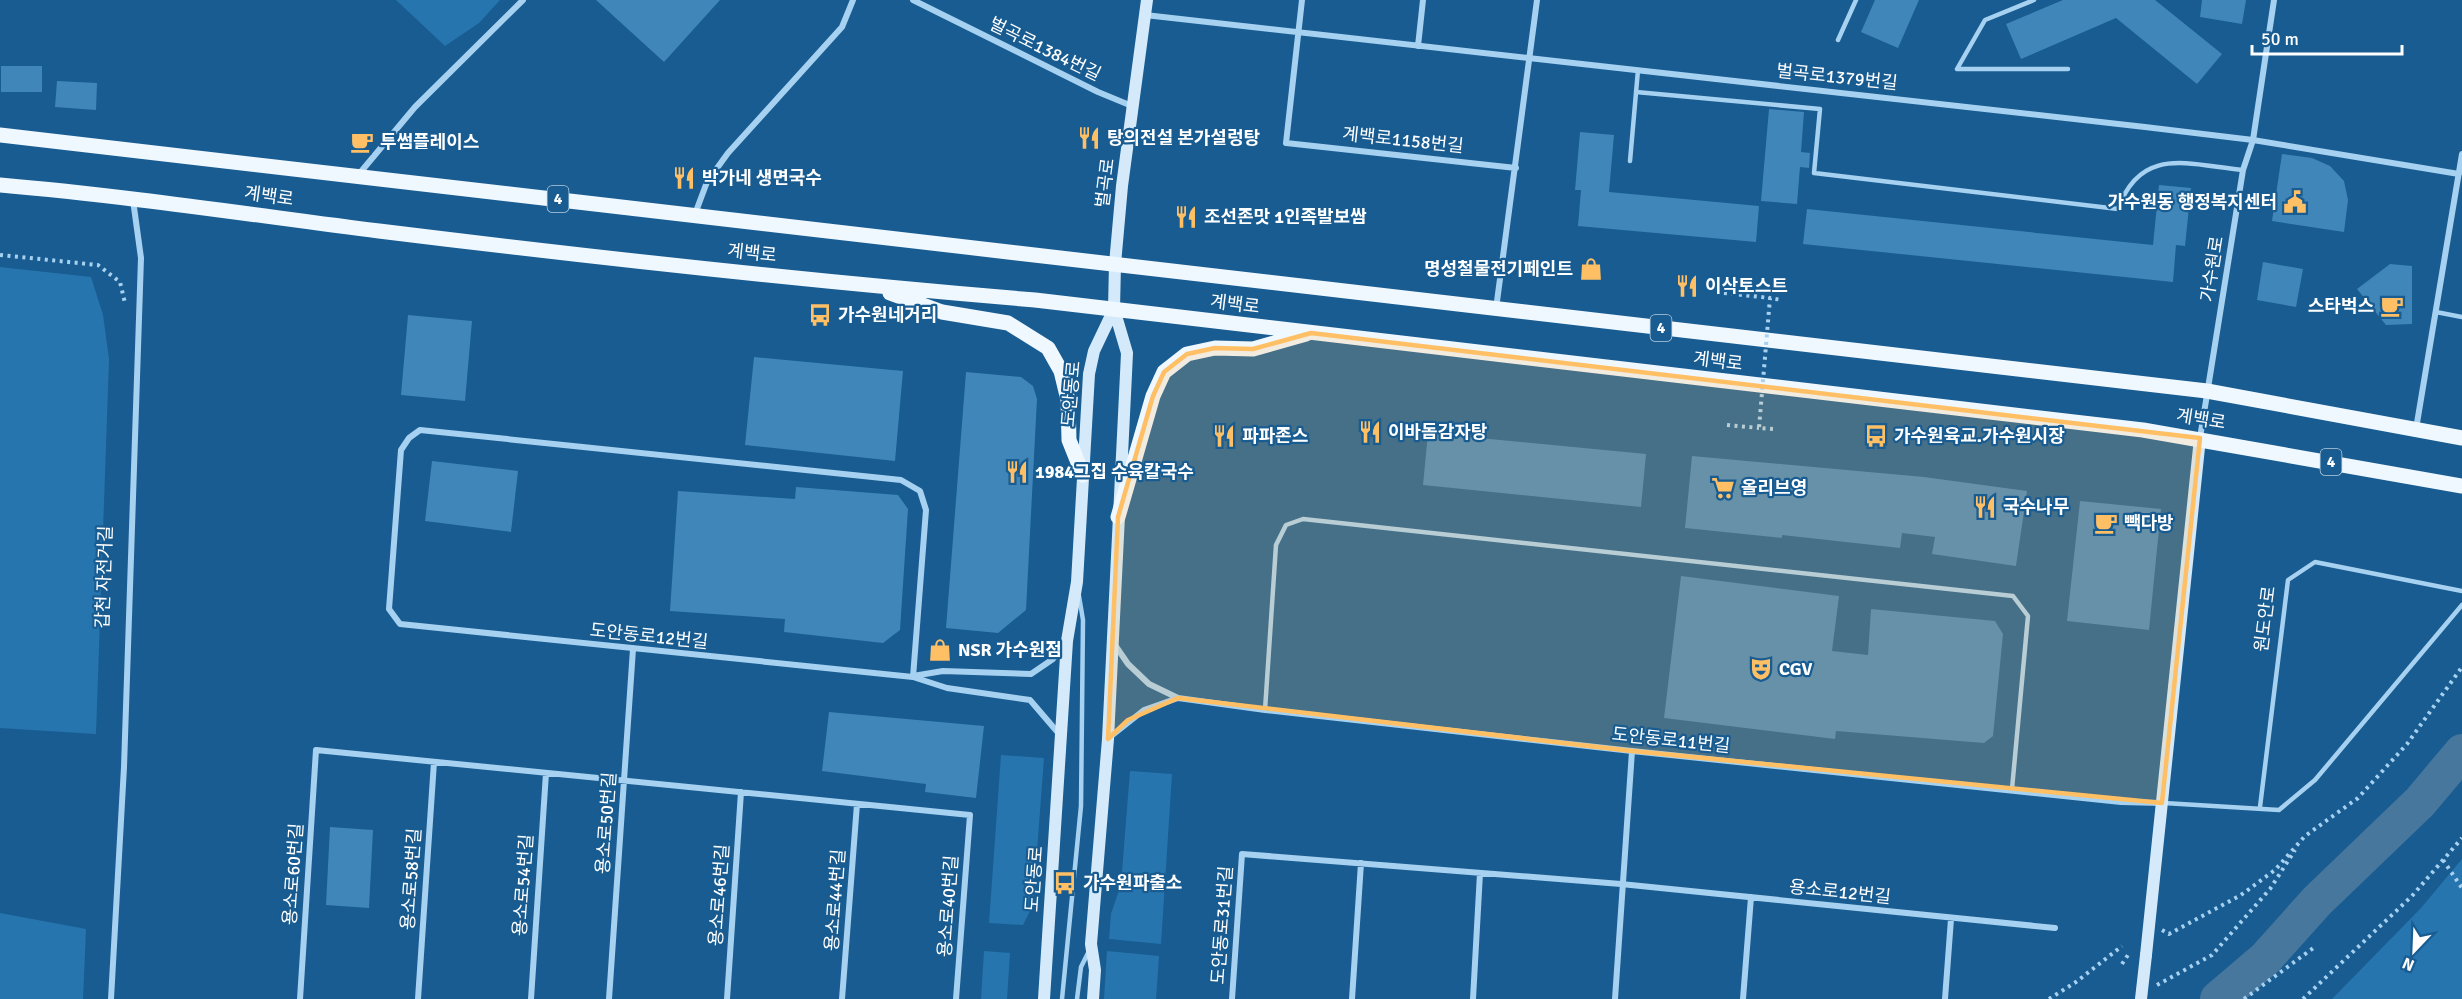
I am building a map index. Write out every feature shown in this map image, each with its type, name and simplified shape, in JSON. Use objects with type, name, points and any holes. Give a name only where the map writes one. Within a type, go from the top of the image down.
[{"type":"main road","name":"벌곡로","points":[[1114,309],[1115,264],[1147,0]]},
{"type":"main road","name":"계백로","points":[[0,135],[2207,391],[2462,438]]},
{"type":"main road","name":"계백로","points":[[0,185],[132,197],[379,231],[873,286],[1114,309],[2200,438],[2462,486]]},
{"type":"main road","points":[[873,286],[942,312],[1008,323],[1048,348],[1061,371],[1068,400],[1069,440],[1083,475]]},
{"type":"main road","points":[[1093,999],[1095,970],[1091,948],[1108,739],[1127,353],[1114,309]]},
{"type":"main road","name":"도안동로","points":[[1044,999],[1067,641],[1077,582],[1089,374],[1094,351],[1114,309]]},
{"type":"main road","points":[[1118,517],[1153,396],[1164,372],[1187,354],[1215,348],[1253,349],[1311,333]]},
{"type":"main road","points":[[2141,999],[2200,438]]},
{"type":"street","points":[[358,175],[415,107],[523,0]]},
{"type":"street","points":[[694,216],[707,182],[721,163],[842,27],[853,0]]},
{"type":"street","name":"벌곡로1384번길","points":[[914,0],[1098,92],[1133,106]]},
{"type":"street","points":[[1298,33],[1302,0]]},
{"type":"street","points":[[1418,46],[1423,0]]},
{"type":"street","points":[[1496,309],[1537,0]]},
{"type":"street","name":"가수원로","points":[[2200,438],[2243,170],[2253,140],[2274,0]]},
{"type":"street","name":"벌곡로1379번길","points":[[1145,15],[2253,140],[2459,174]]},
{"type":"street","name":"계백로1158번길","points":[[1298,33],[1286,143],[1516,168]]},
{"type":"street","points":[[2416,430],[2462,154]]},
{"type":"street","points":[[111,999],[124,766],[141,270],[132,197]]},
{"type":"street","name":"도안동로12번길","points":[[420,430],[900,480],[920,491],[926,510],[913,676],[633,650],[400,624],[390,609],[401,450],[409,438],[420,430]]},
{"type":"street","points":[[913,676],[943,671],[1031,674],[1053,659],[1067,641]]},
{"type":"street","points":[[1113,643],[1128,664],[1149,684],[1178,698]]},
{"type":"street","name":"용소로50번길","points":[[609,999],[633,650]]},
{"type":"street","points":[[913,676],[947,688],[1030,700],[1062,738]]},
{"type":"street","points":[[1108,739],[1144,710],[1178,698]]},
{"type":"street","name":"도안동로11번길","points":[[1178,698],[1265,710],[1632,751],[2121,802],[2162,803]]},
{"type":"street","name":"용소로60번길","points":[[300,999],[316,750],[434,762]]},
{"type":"street","points":[[1615,999],[1621,884],[1632,751]]},
{"type":"street","points":[[434,762],[857,804]]},
{"type":"street","name":"용소로58번길","points":[[418,999],[434,762]]},
{"type":"street","name":"용소로54번길","points":[[531,999],[546,773]]},
{"type":"street","name":"용소로46번길","points":[[727,999],[741,792]]},
{"type":"street","name":"용소로40번길","points":[[857,804],[970,815],[956,999]]},
{"type":"street","name":"용소로44번길","points":[[842,999],[857,804]]},
{"type":"street","name":"용소로12번길","points":[[1242,854],[1621,884],[2055,928]]},
{"type":"street","name":"도안동로31번길","points":[[1232,999],[1242,854]]},
{"type":"street","points":[[1352,999],[1361,863]]},
{"type":"street","points":[[1473,999],[1480,873]]},
{"type":"street","points":[[1743,999],[1751,897]]},
{"type":"street","points":[[1945,999],[1951,919]]},
{"type":"lane","points":[[1838,40],[1856,0]]},
{"type":"lane","points":[[2034,0],[1985,20],[1957,69],[2068,69]]},
{"type":"lane","points":[[1630,161],[1638,70]]},
{"type":"lane","points":[[1636,92],[1820,109],[1814,173],[2118,209],[2124,193],[2137,174],[2161,163],[2243,170]]},
{"type":"lane","points":[[2436,312],[2462,317]]},
{"type":"lane","points":[[1265,710],[1276,545],[1286,525],[1303,519],[2013,596],[2028,616],[2012,789]]},
{"type":"lane","name":"원도안로","points":[[2260,807],[2288,580],[2315,562],[2462,591]]},
{"type":"lane","points":[[1062,999],[1081,806],[1083,620],[1077,582]]},
{"type":"lane","points":[[2162,803],[2260,807],[2279,810],[2314,780],[2462,605]]},
{"type":"lane","points":[[1077,999],[1081,967],[1091,948]]},
{"type":"path","points":[[0,255],[98,265],[120,282],[126,305]]},
{"type":"path","points":[[1724,293],[1782,300]]},
{"type":"path","points":[[1759,428],[1770,298]]},
{"type":"path","points":[[1727,424],[1773,429]]},
{"type":"path","points":[[2169,934],[2241,895],[2275,870],[2304,836],[2358,798],[2407,744],[2462,667]]},
{"type":"path","points":[[2151,987],[2188,970],[2212,955],[2270,889],[2304,836]]},
{"type":"path","points":[[2303,999],[2381,926],[2462,838]]},
{"type":"path","points":[[2443,860],[2462,888]]},
{"type":"path","points":[[2049,999],[2076,982],[2122,945]]},
{"type":"path","points":[[2244,999],[2316,946]]},
{"type":"highlighted area","points":[[1311,333],[2200,438],[2162,803],[1632,751],[1178,698],[1128,720],[1108,739],[1118,517],[1153,396],[1164,372],[1187,354],[1215,348],[1253,349]]},
{"type":"shaded area","points":[[396,0],[500,0],[479,23],[445,46]]},
{"type":"shaded area","points":[[0,267],[91,277],[103,315],[109,359],[96,734],[0,728]]},
{"type":"shaded area","points":[[1001,755],[1044,758],[1033,905],[1023,925],[989,923]]},
{"type":"shaded area","points":[[1130,771],[1172,774],[1161,944],[1109,939],[1111,914],[1121,884]]},
{"type":"shaded area","points":[[2462,859],[2462,999],[2332,999],[2421,908]]},
{"type":"shaded area","points":[[0,913],[86,929],[83,999],[0,999]]},
{"type":"shaded area","points":[[984,951],[1010,953],[1007,999],[981,999]]},
{"type":"shaded area","points":[[1107,951],[1159,956],[1156,999],[1104,999]]},
{"type":"building","points":[[596,0],[720,0],[664,62]]},
{"type":"building","points":[[1875,0],[1919,0],[1898,48],[1861,32]]},
{"type":"building","points":[[2063,0],[2155,0],[2222,54],[2197,84],[2116,18],[2021,59],[2006,24]]},
{"type":"building","points":[[2202,0],[2246,0],[2242,24],[2200,17]]},
{"type":"building","points":[[1,66],[42,66],[42,92],[1,92]]},
{"type":"building","points":[[57,81],[97,83],[96,110],[55,107]]},
{"type":"building","points":[[1769,109],[1804,112],[1801,152],[1810,153],[1809,168],[1800,167],[1797,204],[1761,201]]},
{"type":"building","points":[[1580,132],[1614,135],[1609,192],[1759,206],[1756,242],[1578,226],[1581,190],[1575,190]]},
{"type":"building","points":[[2282,154],[2312,158],[2330,166],[2344,181],[2348,200],[2344,232],[2272,221]]},
{"type":"building","points":[[2159,185],[2191,188],[2185,246],[2176,245],[2173,282],[1803,244],[1807,209],[2153,245]]},
{"type":"building","points":[[2263,262],[2303,269],[2296,307],[2257,300]]},
{"type":"building","name":"스타벅스","points":[[2390,264],[2412,266],[2412,324],[2386,325],[2357,289]]},
{"type":"building","points":[[408,315],[472,321],[465,401],[401,395]]},
{"type":"building","points":[[754,357],[903,371],[895,461],[745,445]]},
{"type":"building","points":[[966,372],[1021,377],[1033,386],[1037,399],[1026,610],[998,633],[946,628]]},
{"type":"building","points":[[1428,433],[1646,454],[1641,507],[1423,485]]},
{"type":"building","points":[[1692,456],[1924,477],[2027,491],[2016,566],[1932,554],[1935,537],[1902,533],[1900,548],[1782,535],[1782,538],[1685,528]]},
{"type":"building","points":[[432,461],[518,471],[511,532],[425,521]]},
{"type":"building","points":[[796,487],[898,495],[908,509],[900,630],[883,643],[784,632],[785,619],[670,611],[678,491],[795,499]]},
{"type":"building","points":[[2080,501],[2161,509],[2149,630],[2067,621]]},
{"type":"building","points":[[1681,576],[1839,596],[1832,651],[1868,655],[1871,609],[1995,621],[2003,634],[1993,736],[1984,743],[1836,731],[1835,739],[1664,718]]},
{"type":"building","points":[[829,712],[984,726],[976,798],[925,792],[926,784],[822,771]]},
{"type":"building","points":[[330,827],[373,830],[369,908],[326,905]]},
{"type":"waterway","points":[[2218,999],[2265,959],[2317,901],[2420,802],[2462,752]]},
{"type":"place","name":"탕의전설 본가설렁탕","points":[[1089,138]]},
{"type":"place","name":"투썸플레이스","points":[[362,142]]},
{"type":"place","name":"박가네 생면국수","points":[[684,178]]},
{"type":"place","name":"가수원동 행정복지센터","points":[[2295,202]]},
{"type":"place","name":"조선존맛 1인족발보쌈","points":[[1186,217]]},
{"type":"place","name":"명성철물전기페인트","points":[[1591,269]]},
{"type":"place","name":"이삭토스트","points":[[1687,286]]},
{"type":"place","name":"스타벅스","points":[[2392,306]]},
{"type":"place","name":"가수원네거리","points":[[820,315]]},
{"type":"place","name":"이바돔감자탕","points":[[1370,432]]},
{"type":"place","name":"파파존스","points":[[1224,436]]},
{"type":"place","name":"가수원육교.가수원시장","points":[[1876,436]]},
{"type":"place","name":"1984그집 수육칼국수","points":[[1017,472]]},
{"type":"place","name":"올리브영","points":[[1723,488]]},
{"type":"place","name":"국수나무","points":[[1985,507]]},
{"type":"place","name":"빽다방","points":[[2106,523]]},
{"type":"place","name":"NSR 가수원점","points":[[940,650]]},
{"type":"place","name":"CGV","points":[[1761,669]]},
{"type":"place","name":"가수원파출소","points":[[1065,883]]}]
